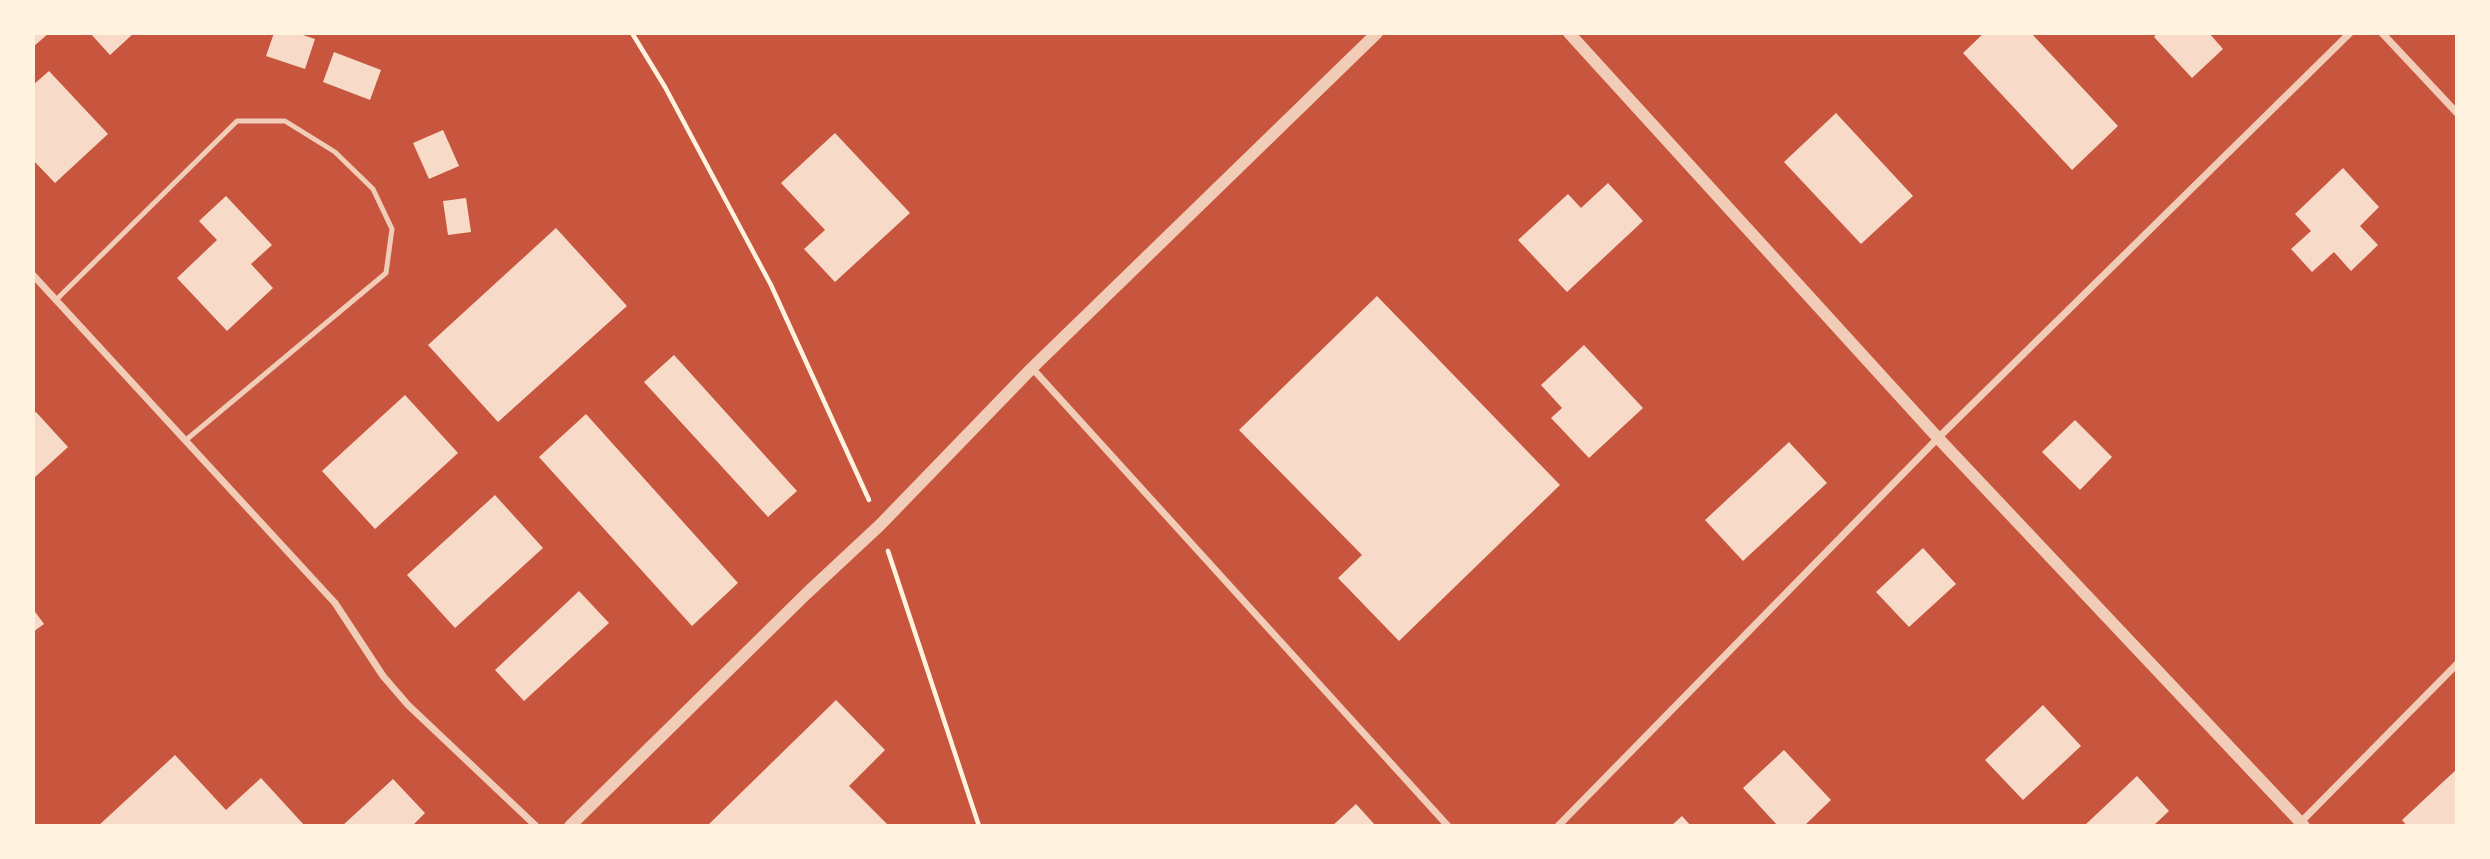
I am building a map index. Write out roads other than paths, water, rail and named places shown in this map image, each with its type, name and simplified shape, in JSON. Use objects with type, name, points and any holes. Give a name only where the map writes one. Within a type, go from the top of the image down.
[{"type":"street","points":[[570,826],[880,525],[1032,368],[1377,33]]},
{"type":"street","points":[[1569,33],[1938,438],[2301,825],[2457,664]]},
{"type":"street","points":[[1558,826],[1938,438],[2350,33]]},
{"type":"street","points":[[2382,33],[2457,113]]},
{"type":"street","points":[[33,275],[335,603],[383,676],[408,705],[536,826]]},
{"type":"street","points":[[1032,368],[1448,826]]},
{"type":"lane","points":[[56,300],[237,121],[285,121],[335,152],[373,189],[392,229],[386,273],[186,440]]}]
